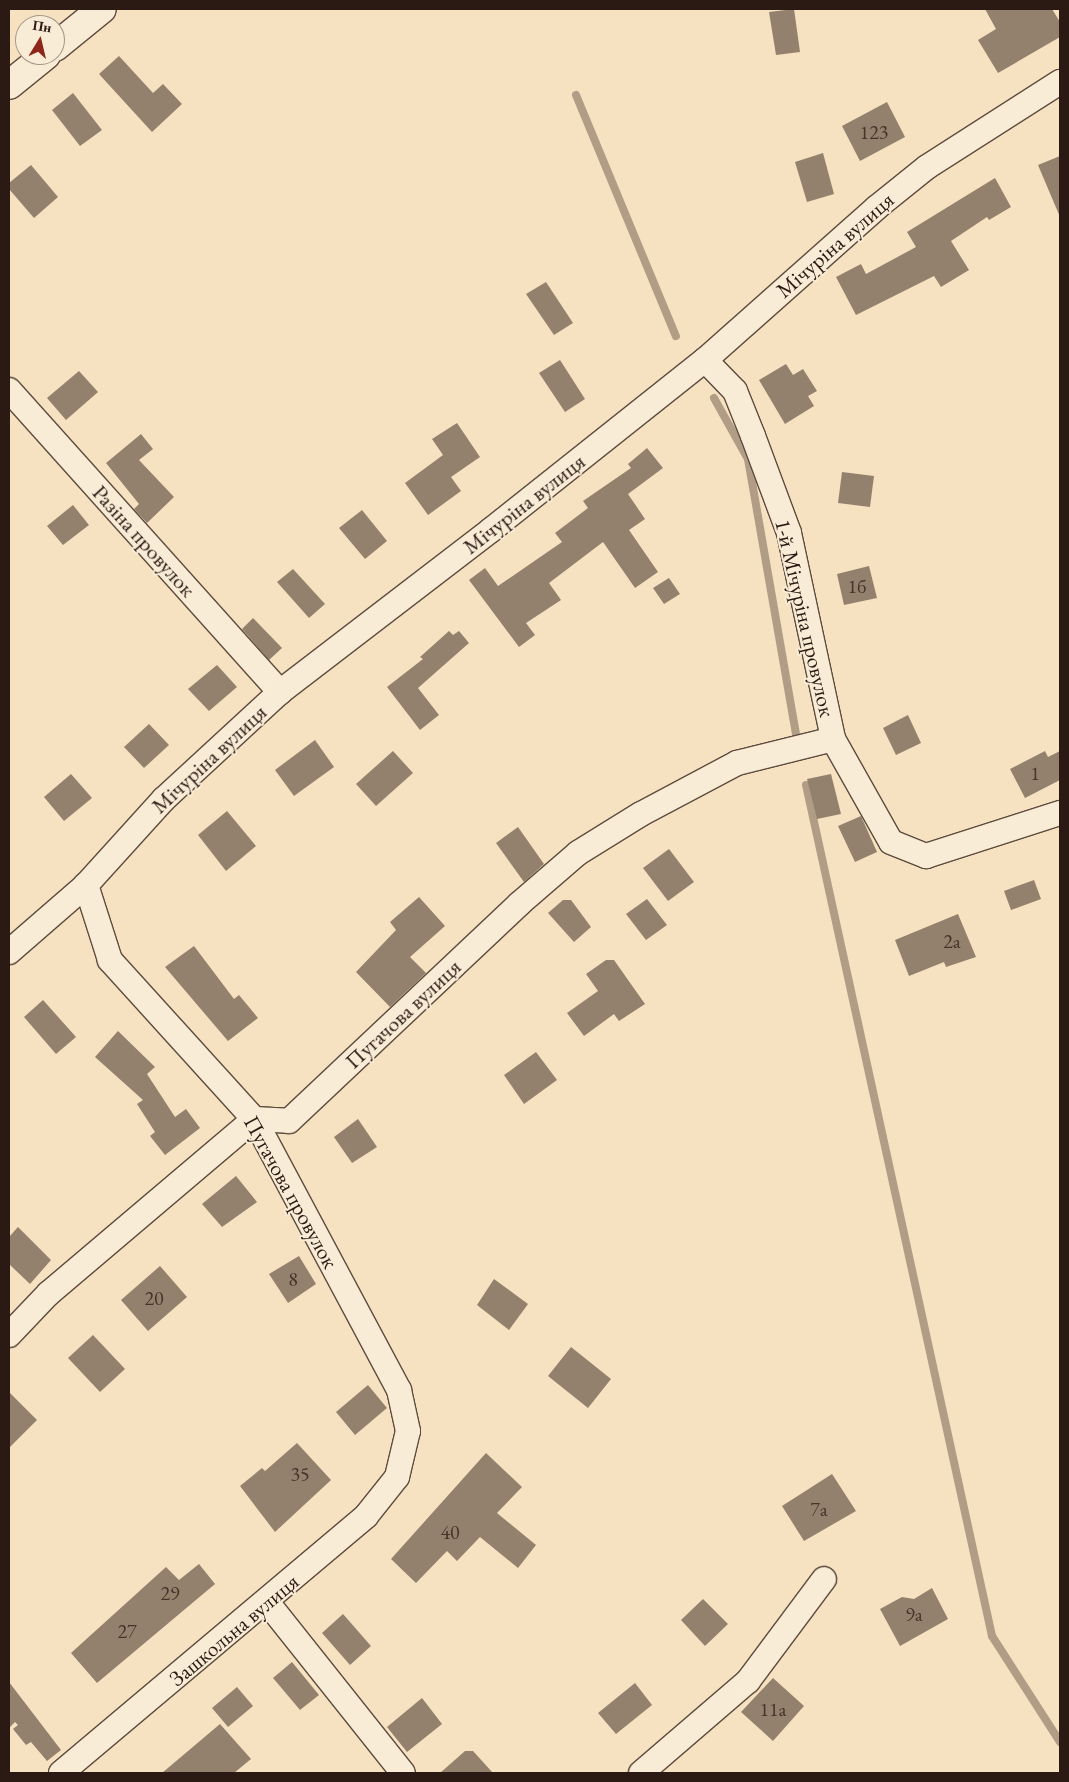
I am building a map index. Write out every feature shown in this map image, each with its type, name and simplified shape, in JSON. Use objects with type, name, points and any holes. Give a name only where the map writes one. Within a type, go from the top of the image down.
[{"type":"street","points":[[65,39],[102,9]]},
{"type":"street","points":[[9,86],[34,65]]},
{"type":"street","name":"Мічуріна вулиця","points":[[9,952],[86,885],[164,799],[280,692],[491,530],[705,360],[876,208],[927,167],[1060,82]]},
{"type":"street","name":"1-й Мічуріна провулок","points":[[705,360],[735,391],[789,533],[833,739],[890,842],[926,856],[1060,812]]},
{"type":"street","name":"Разіна провулок","points":[[9,390],[280,692]]},
{"type":"street","name":"Пугачова вулиця","points":[[254,1119],[289,1121],[519,904],[578,853],[641,814],[737,763],[833,739]]},
{"type":"street","name":"Пугачова провулок","points":[[86,885],[110,960],[254,1119],[399,1390],[408,1431],[397,1477]]},
{"type":"street","points":[[9,1335],[48,1294],[254,1119]]},
{"type":"street","name":"Зашкольна вулиця","points":[[61,1773],[267,1602],[366,1516],[397,1477]]},
{"type":"street","points":[[641,1773],[748,1681],[824,1578]]},
{"type":"street","points":[[267,1602],[403,1773]]},
{"type":"building","points":[[794,9],[800,52],[776,55],[769,12]]},
{"type":"building","points":[[985,9],[1052,9],[1060,22],[1060,37],[998,73],[978,40],[996,29]]},
{"type":"building","points":[[119,56],[153,93],[163,84],[182,104],[152,132],[99,74]]},
{"type":"building","points":[[73,93],[102,130],[80,146],[52,110]]},
{"type":"building","points":[[887,102],[905,137],[860,161],[842,126]]},
{"type":"building","points":[[823,153],[834,194],[807,202],[795,162]]},
{"type":"building","points":[[1060,156],[1060,217],[1038,165]]},
{"type":"building","points":[[31,165],[58,197],[34,218],[9,189],[9,183]]},
{"type":"building","points":[[995,178],[1011,207],[989,220],[987,217],[951,241],[969,270],[941,287],[934,276],[856,315],[836,277],[861,264],[866,274],[916,247],[907,232]]},
{"type":"building","points":[[546,282],[573,323],[554,335],[526,294]]},
{"type":"building","points":[[560,360],[585,399],[565,412],[539,373]]},
{"type":"building","points":[[786,364],[793,375],[803,369],[817,391],[808,396],[814,406],[785,424],[759,380]]},
{"type":"building","points":[[79,371],[98,392],[66,420],[47,398]]},
{"type":"building","points":[[457,423],[480,457],[451,477],[461,491],[428,515],[405,483],[443,455],[432,439]]},
{"type":"building","points":[[141,434],[153,449],[139,460],[174,497],[147,523],[134,509],[139,504],[106,463]]},
{"type":"building","points":[[647,448],[663,468],[628,494],[645,519],[629,530],[658,572],[635,588],[603,542],[549,583],[561,600],[526,623],[535,635],[519,647],[469,580],[485,568],[498,586],[562,542],[555,533],[588,508],[583,501],[631,468],[628,464]]},
{"type":"building","points":[[842,472],[874,476],[870,507],[838,503]]},
{"type":"building","points":[[73,505],[89,525],[63,545],[47,526]]},
{"type":"building","points":[[362,510],[387,541],[365,559],[339,528]]},
{"type":"building","points":[[869,566],[877,598],[844,605],[837,574]]},
{"type":"building","points":[[293,569],[325,604],[309,618],[277,582]]},
{"type":"building","points":[[669,578],[680,594],[664,604],[653,588]]},
{"type":"building","points":[[253,618],[282,648],[269,660],[242,629]]},
{"type":"building","points":[[449,631],[453,635],[459,631],[469,643],[418,688],[439,715],[420,730],[387,687],[423,659],[420,657]]},
{"type":"building","points":[[217,665],[237,687],[209,711],[188,689]]},
{"type":"building","points":[[908,715],[921,743],[896,755],[883,728]]},
{"type":"building","points":[[149,724],[169,745],[144,768],[124,747]]},
{"type":"building","points":[[315,740],[334,767],[294,796],[275,770]]},
{"type":"building","points":[[393,751],[413,773],[376,806],[356,784]]},
{"type":"building","points":[[1045,751],[1048,757],[1060,751],[1060,780],[1025,798],[1010,769]]},
{"type":"building","points":[[71,774],[92,798],[64,821],[44,797]]},
{"type":"building","points":[[831,774],[841,814],[817,819],[807,779]]},
{"type":"building","points":[[227,811],[256,846],[226,871],[198,835]]},
{"type":"building","points":[[861,816],[877,852],[855,862],[838,826]]},
{"type":"building","points":[[518,827],[544,864],[524,882],[496,843]]},
{"type":"building","points":[[669,849],[694,882],[668,901],[643,868]]},
{"type":"building","points":[[1034,880],[1041,899],[1011,910],[1004,891]]},
{"type":"building","points":[[419,897],[445,926],[410,957],[426,973],[390,1007],[356,972],[396,930],[390,922]]},
{"type":"building","points":[[647,899],[667,925],[646,940],[626,914]]},
{"type":"building","points":[[563,900],[571,900],[591,927],[574,942],[548,913]]},
{"type":"building","points":[[958,914],[976,957],[946,967],[944,962],[909,976],[895,940]]},
{"type":"building","points":[[194,946],[234,999],[239,995],[258,1018],[228,1041],[165,967]]},
{"type":"building","points":[[606,960],[614,960],[645,1004],[619,1021],[614,1014],[584,1036],[567,1013],[598,991],[586,974]]},
{"type":"building","points":[[43,1000],[76,1037],[56,1054],[24,1017]]},
{"type":"building","points":[[118,1031],[155,1067],[147,1074],[175,1117],[186,1109],[200,1128],[165,1155],[150,1136],[155,1132],[137,1104],[143,1100],[95,1057]]},
{"type":"building","points":[[536,1052],[557,1080],[524,1104],[504,1075]]},
{"type":"building","points":[[358,1119],[377,1147],[352,1163],[334,1137]]},
{"type":"building","points":[[236,1176],[257,1202],[222,1227],[202,1204]]},
{"type":"building","points":[[18,1227],[51,1260],[30,1284],[9,1264],[9,1237]]},
{"type":"building","points":[[299,1256],[316,1284],[288,1303],[269,1274]]},
{"type":"building","points":[[160,1266],[187,1297],[148,1331],[121,1300]]},
{"type":"building","points":[[494,1279],[528,1304],[509,1330],[477,1305]]},
{"type":"building","points":[[93,1335],[125,1369],[100,1392],[68,1358]]},
{"type":"building","points":[[571,1347],[611,1379],[588,1408],[548,1376]]},
{"type":"building","points":[[368,1385],[387,1408],[355,1435],[336,1412]]},
{"type":"building","points":[[9,1392],[37,1420],[9,1448]]},
{"type":"building","points":[[297,1443],[331,1480],[275,1532],[240,1486],[262,1468],[265,1471]]},
{"type":"building","points":[[486,1453],[522,1487],[497,1513],[536,1545],[518,1568],[480,1537],[457,1561],[447,1551],[416,1583],[391,1559]]},
{"type":"building","points":[[832,1474],[856,1511],[804,1541],[782,1506]]},
{"type":"building","points":[[199,1564],[215,1584],[97,1683],[71,1653],[166,1567],[179,1580]]},
{"type":"building","points":[[932,1588],[948,1619],[900,1646],[880,1609],[902,1597],[914,1599]]},
{"type":"building","points":[[703,1599],[728,1624],[705,1646],[681,1620]]},
{"type":"building","points":[[343,1614],[371,1646],[350,1665],[322,1633]]},
{"type":"building","points":[[292,1662],[319,1695],[300,1710],[273,1678]]},
{"type":"building","points":[[773,1678],[804,1706],[773,1741],[741,1712]]},
{"type":"building","points":[[9,1682],[61,1750],[47,1761],[31,1742],[26,1745],[13,1729],[18,1725],[15,1722],[9,1728]]},
{"type":"building","points":[[635,1683],[652,1705],[616,1734],[598,1713]]},
{"type":"building","points":[[237,1687],[253,1706],[228,1727],[212,1708]]},
{"type":"building","points":[[422,1698],[442,1724],[407,1752],[387,1727]]},
{"type":"building","points":[[220,1724],[251,1759],[234,1773],[162,1773]]},
{"type":"building","points":[[465,1751],[473,1751],[493,1773],[440,1773]]},
{"type":"waterway","points":[[576,95],[676,336]]},
{"type":"waterway","points":[[714,398],[748,459],[798,745]]},
{"type":"waterway","points":[[806,785],[992,1636],[1060,1742]]}]
